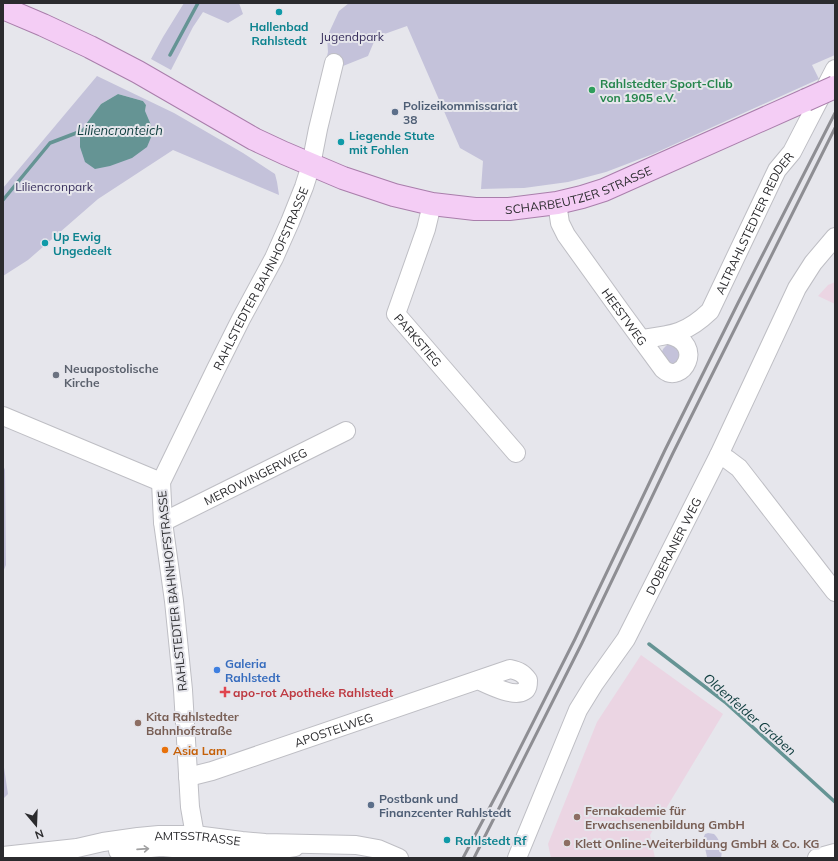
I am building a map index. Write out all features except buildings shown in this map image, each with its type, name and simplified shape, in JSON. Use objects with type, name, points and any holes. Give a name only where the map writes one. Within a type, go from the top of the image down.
[{"type":"main road","points":[[3,8],[90,47],[144,75],[254,139],[311,165]]},
{"type":"main road","name":"SCHARBEUTZER STRASSE","points":[[311,165],[369,187],[394,195],[432,204],[475,208],[509,209],[557,203],[604,190],[835,87]]},
{"type":"street","name":"RAHLSTEDTER BAHNHOFSTRASSE","points":[[197,848],[190,807],[183,690],[174,601],[163,522],[161,482],[241,319],[274,258],[296,207],[311,165],[334,63]]},
{"type":"street","name":"ALTRAHLSTEDTER REDDER","points":[[641,339],[669,335],[684,330],[696,323],[710,311],[777,170],[792,152],[835,69]]},
{"type":"street","name":"HEESTWEG","points":[[557,203],[560,223],[566,235],[663,369],[666,372],[673,374],[680,371],[685,366],[689,354],[688,347],[684,343],[676,336],[669,335]]},
{"type":"street","name":"PARKSTIEG","points":[[432,204],[426,229],[396,314],[516,453]]},
{"type":"street","name":"DOBERANER WEG","points":[[517,858],[578,710],[594,684],[626,639],[719,455],[797,288],[813,263],[835,238]]},
{"type":"street","points":[[3,416],[161,482]]},
{"type":"street","name":"MEROWINGERWEG","points":[[163,522],[346,431]]},
{"type":"street","points":[[719,455],[739,468],[835,592]]},
{"type":"street","name":"APOSTELWEG","points":[[188,777],[212,771],[478,680]]},
{"type":"street","name":"AMTSSTRASSE","points":[[197,848],[242,841],[278,852],[318,844],[340,844],[368,846],[399,858]]},
{"type":"street","name":"AMTSSTRASSE","points":[[3,856],[77,848],[104,851],[161,847],[197,848],[258,858]]},
{"type":"street","points":[[817,858],[835,853]]},
{"type":"shaded area","points":[[835,282],[835,304],[818,296],[828,285]]},
{"type":"shaded area","points":[[641,655],[723,714],[650,835],[655,858],[551,858],[548,844],[597,722]]},
{"type":"green space","points":[[184,3],[239,3],[243,14],[228,23],[203,12],[193,27],[171,70],[151,59]]},
{"type":"green space","name":"Rahlstedter Sport-Club von 1905 e.V.","points":[[349,3],[835,3],[835,55],[812,65],[819,79],[653,154],[606,172],[568,182],[524,188],[481,189],[483,161],[460,148],[407,26],[376,37],[368,56],[323,74],[328,52],[327,37],[339,11]]},
{"type":"green space","name":"Liliencronpark","points":[[97,76],[174,113],[243,153],[275,174],[279,195],[173,150],[98,199],[28,260],[3,276],[3,188]],"holes":[[[118,94],[143,101],[146,105],[145,111],[80,132],[101,104]]]},
{"type":"green space","points":[[670,343],[679,345],[679,365],[664,363],[662,352]]},
{"type":"green space","points":[[3,465],[5,470],[6,565],[3,572]]},
{"type":"green space","points":[[3,761],[8,794],[3,799]]},
{"type":"green space","points":[[705,834],[714,834],[718,839],[722,855],[721,858],[707,857],[703,839]]},
{"type":"water","name":"Liliencronteich","points":[[118,94],[143,101],[146,105],[145,111],[151,125],[152,135],[147,147],[132,158],[110,166],[95,169],[85,162],[80,147],[80,132],[101,104]]},
{"type":"waterway","points":[[170,55],[198,3]]},
{"type":"waterway","points":[[3,200],[50,143],[84,130]]},
{"type":"waterway","name":"Oldenfelder Graben","points":[[649,644],[725,702],[835,802]]},
{"type":"railway","points":[[463,858],[575,639],[665,450],[835,113]]},
{"type":"railway","points":[[474,858],[582,643],[673,453],[835,128]]},
{"type":"place","name":"Hallenbad Rahlstedt","points":[[279,12]]},
{"type":"place","name":"Rahlstedter Sport-Club von 1905 e.V.","points":[[592,90]]},
{"type":"place","name":"Polizeikommissariat 38","points":[[395,112]]},
{"type":"place","name":"Liegende Stute mit Fohlen","points":[[341,142]]},
{"type":"place","name":"Up Ewig Ungedeelt","points":[[45,243]]},
{"type":"place","name":"Neuapostolische Kirche","points":[[56,375]]},
{"type":"place","name":"Galeria Rahlstedt","points":[[217,670]]},
{"type":"place","name":"apo-rot Apotheke Rahlstedt","points":[[225,692]]},
{"type":"place","name":"Kita Rahlstedter Bahnhofstraße","points":[[138,723]]},
{"type":"place","name":"Asia Lam","points":[[165,750]]},
{"type":"place","name":"Postbank und Finanzcenter Rahlstedt","points":[[371,805]]},
{"type":"place","name":"Fernakademie für Erwachsenenbildung GmbH","points":[[577,817]]},
{"type":"place","name":"Rahlstedt Rf","points":[[447,840]]},
{"type":"place","name":"Klett Online-Weiterbildung GmbH & Co. KG","points":[[567,843]]},
{"type":"park label","name":"Jugendpark","points":[[352,36]]}]
